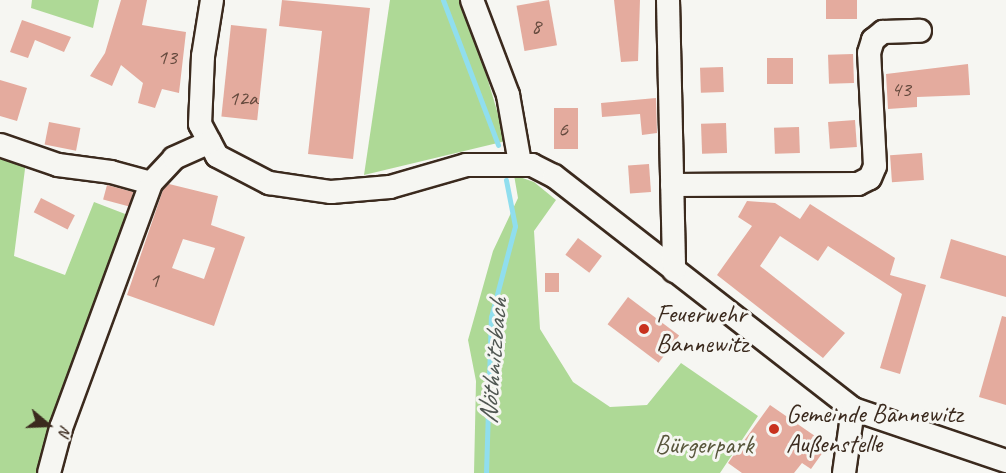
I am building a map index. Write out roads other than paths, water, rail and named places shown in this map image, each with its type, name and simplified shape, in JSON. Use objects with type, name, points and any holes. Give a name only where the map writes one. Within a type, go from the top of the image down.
[{"type":"street","points":[[212,0],[203,56],[200,124],[217,156],[269,183],[331,192],[390,187],[466,165],[520,163],[532,165],[554,176],[853,410],[1006,461]]},
{"type":"street","points":[[472,0],[508,95],[520,163]]},
{"type":"street","points":[[668,0],[674,271]]},
{"type":"street","points":[[672,185],[858,184],[870,178],[875,166],[869,53],[873,40],[883,32],[920,31]]},
{"type":"street","points":[[49,473],[61,428],[151,183],[174,158],[210,142]]},
{"type":"street","points":[[0,145],[58,165],[151,183]]},
{"type":"street","points":[[844,473],[853,410]]},
{"type":"waterway","name":"Nöthnitzbach","points":[[443,0],[498,145]]},
{"type":"waterway","name":"Nöthnitzbach","points":[[486,473],[491,317],[515,226],[506,180]]},
{"type":"place","name":"Feuerwehr Bannewitz","points":[[644,329]]},
{"type":"place","name":"Gemeinde Bannewitz Außenstelle","points":[[774,429]]},
{"type":"park label","name":"Bürgerpark","points":[[704,445]]}]
